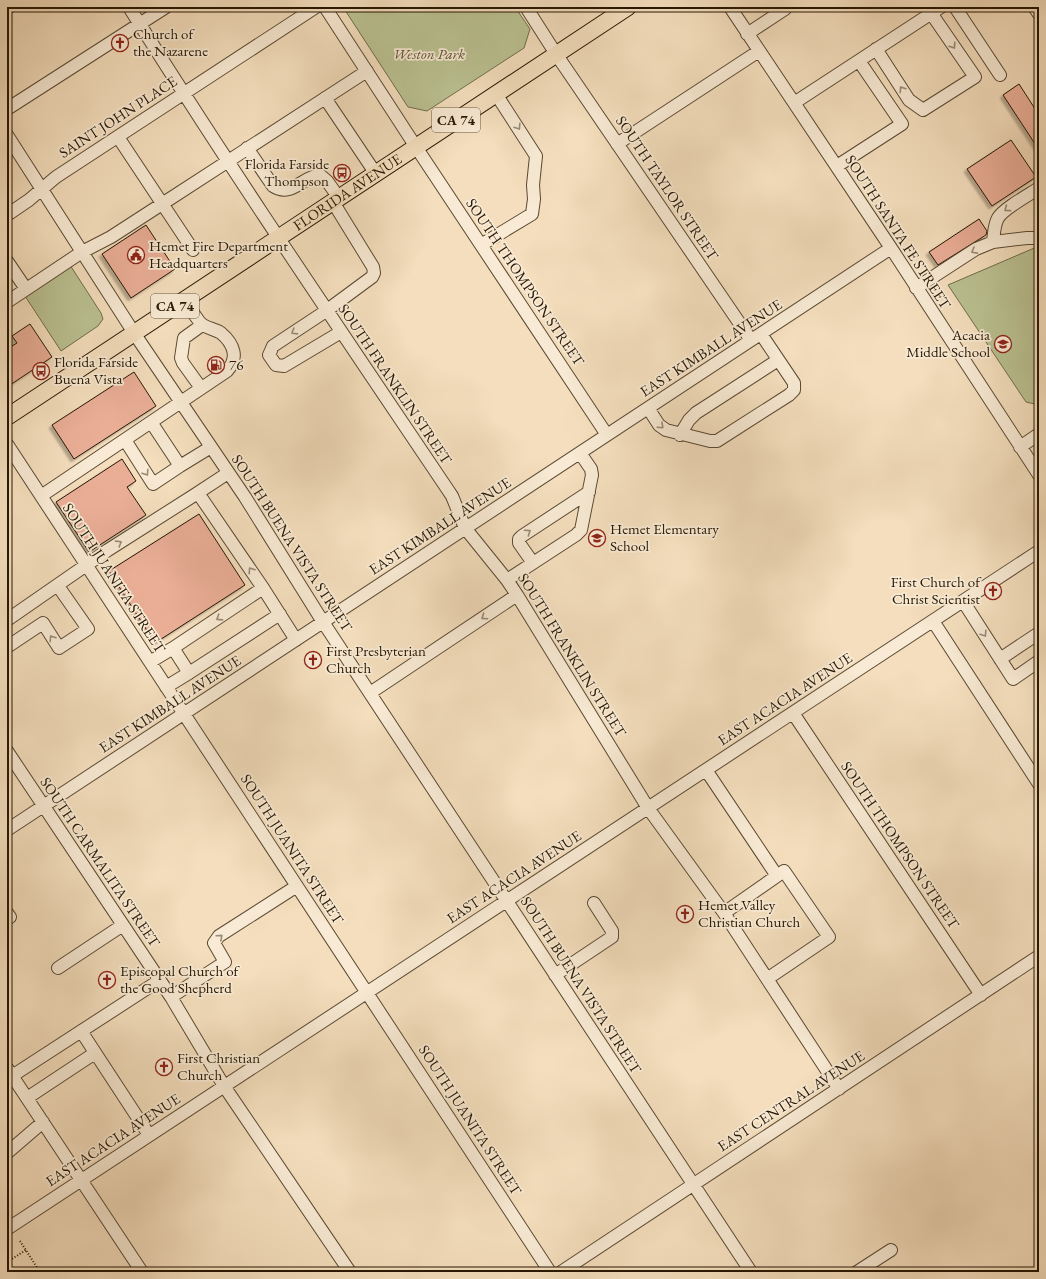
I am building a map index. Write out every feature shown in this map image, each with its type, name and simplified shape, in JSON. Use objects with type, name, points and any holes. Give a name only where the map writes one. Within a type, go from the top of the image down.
[{"type":"main road","name":"FLORIDA AVENUE","points":[[7,417],[628,7]]},
{"type":"street","name":"SOUTH FRANKLIN STREET","points":[[129,7],[278,239],[452,496],[465,528],[507,580],[517,595],[648,808],[724,913],[839,1088]]},
{"type":"street","points":[[7,109],[166,7]]},
{"type":"street","name":"SAINT JOHN PLACE","points":[[7,215],[42,190],[56,177],[316,7]]},
{"type":"street","name":"SOUTH THOMPSON STREET","points":[[325,7],[607,435]]},
{"type":"street","name":"SOUTH TAYLOR STREET","points":[[526,7],[617,144],[756,337],[778,360],[794,383],[794,390],[790,395],[717,441],[680,435]]},
{"type":"street","name":"SOUTH SANTA FE STREET","points":[[730,7],[837,166],[1039,475]]},
{"type":"street","points":[[747,34],[785,9],[784,7]]},
{"type":"street","points":[[955,7],[1000,75]]},
{"type":"street","points":[[1034,7],[1039,14]]},
{"type":"street","points":[[794,103],[859,61],[876,49],[936,10],[975,77],[924,110],[909,100],[876,49]]},
{"type":"street","points":[[617,144],[759,51]]},
{"type":"street","points":[[837,166],[902,124],[859,61]]},
{"type":"street","points":[[7,302],[82,252],[110,237],[162,204],[367,71]]},
{"type":"street","points":[[481,245],[532,214],[534,199],[533,185],[536,156],[496,94]]},
{"type":"street","points":[[325,98],[376,174]]},
{"type":"street","name":"SOUTH BUENA VISTA STREET","points":[[7,135],[134,333],[245,497],[323,622],[751,1272]]},
{"type":"street","points":[[118,137],[193,250]]},
{"type":"street","points":[[247,148],[273,186],[278,190],[285,191],[313,176],[320,175],[327,181],[373,267],[374,273],[372,277],[273,346],[269,355],[276,365],[284,366],[341,332]]},
{"type":"street","points":[[992,242],[998,217],[1005,210],[1039,188]]},
{"type":"street","points":[[916,288],[976,249],[992,242],[1039,238]]},
{"type":"street","name":"EAST KIMBALL AVENUE","points":[[7,830],[891,248]]},
{"type":"street","points":[[7,261],[26,289]]},
{"type":"street","points":[[41,496],[182,402],[232,366],[234,352],[229,342],[221,333],[202,325],[185,300]]},
{"type":"street","points":[[201,388],[181,358],[184,338],[202,325]]},
{"type":"street","points":[[648,408],[658,425],[666,430],[680,435],[688,420],[696,413],[778,360]]},
{"type":"street","points":[[151,422],[180,466]]},
{"type":"street","points":[[1020,447],[1039,434]]},
{"type":"street","points":[[125,440],[153,484],[211,447]]},
{"type":"street","name":"SOUTH JUANITA STREET","points":[[7,444],[550,1272]]},
{"type":"street","points":[[507,580],[576,536],[581,530],[592,475],[591,469],[580,453]]},
{"type":"street","points":[[7,620],[58,586],[86,565],[228,472]]},
{"type":"street","points":[[533,564],[519,543],[519,539],[589,492]]},
{"type":"street","points":[[198,493],[263,588],[296,640]]},
{"type":"street","name":"EAST ACACIA AVENUE","points":[[8,1226],[149,1136],[1039,551]]},
{"type":"street","points":[[7,647],[43,623],[58,648],[88,629],[58,586]]},
{"type":"street","points":[[150,662],[263,588]]},
{"type":"street","points":[[370,693],[517,595]]},
{"type":"street","points":[[963,601],[1013,679],[1039,662]]},
{"type":"street","points":[[166,687],[280,614]]},
{"type":"street","points":[[933,621],[1039,784]]},
{"type":"street","points":[[1000,659],[1039,633]]},
{"type":"street","points":[[172,648],[189,673]]},
{"type":"street","name":"SOUTH THOMPSON STREET","points":[[793,713],[981,995]]},
{"type":"street","name":"SOUTH CARMALITA STREET","points":[[7,751],[160,980],[224,1086],[350,1272]]},
{"type":"street","points":[[706,770],[777,876]]},
{"type":"street","points":[[724,913],[784,871],[829,937],[767,979]]},
{"type":"street","points":[[171,997],[225,962],[214,943],[219,936],[297,886]]},
{"type":"street","points":[[555,975],[612,937],[612,931],[594,903]]},
{"type":"street","points":[[7,913],[10,917],[7,919]]},
{"type":"street","points":[[58,968],[123,925]]},
{"type":"street","name":"EAST CENTRAL AVENUE","points":[[560,1272],[1039,956]]},
{"type":"street","points":[[142,1272],[10,1072],[81,1031],[160,980]]},
{"type":"street","points":[[81,1031],[149,1136]]},
{"type":"street","points":[[27,1098],[95,1053]]},
{"type":"street","points":[[7,1153],[43,1122]]},
{"type":"street","points":[[857,1272],[891,1250]]},
{"type":"path","points":[[20,1241],[40,1272]]},
{"type":"path","points":[[7,1262],[26,1250]]},
{"type":"green space","name":"Weston Park","points":[[343,7],[515,7],[530,29],[524,48],[427,111],[408,107]]},
{"type":"green space","points":[[1039,246],[1039,405],[1026,402],[948,285]]},
{"type":"green space","points":[[70,265],[101,313],[103,319],[98,326],[61,351],[25,296]]},
{"type":"building","points":[[1019,84],[1039,115],[1039,150],[1003,95]]},
{"type":"building","points":[[1011,140],[1036,177],[992,206],[967,169]]},
{"type":"building","points":[[979,219],[987,231],[986,235],[938,265],[929,252]]},
{"type":"building","points":[[146,225],[175,269],[131,298],[102,254]]},
{"type":"building","points":[[30,324],[52,357],[7,387],[7,349],[17,343],[12,336]]},
{"type":"building","points":[[134,372],[156,406],[74,459],[52,425]]},
{"type":"building","points":[[122,459],[136,481],[127,487],[146,515],[89,552],[56,502]]},
{"type":"building","points":[[199,514],[245,585],[155,643],[109,571]]},
{"type":"place","name":"Church of the Nazarene","points":[[120,43]]},
{"type":"place","name":"Florida Farside Thompson","points":[[342,173]]},
{"type":"place","name":"Hemet Fire Department Headquarters","points":[[136,255]]},
{"type":"place","name":"Acacia Middle School","points":[[1003,344]]},
{"type":"place","name":"76","points":[[216,365]]},
{"type":"place","name":"Florida Farside Buena Vista","points":[[41,371]]},
{"type":"place","name":"Hemet Elementary School","points":[[597,538]]},
{"type":"place","name":"First Church of Christ Scientist","points":[[993,591]]},
{"type":"place","name":"First Presbyterian Church","points":[[313,660]]},
{"type":"place","name":"Hemet Valley Christian Church","points":[[685,914]]},
{"type":"place","name":"Episcopal Church of the Good Shepherd","points":[[107,980]]},
{"type":"place","name":"First Christian Church","points":[[164,1067]]}]
